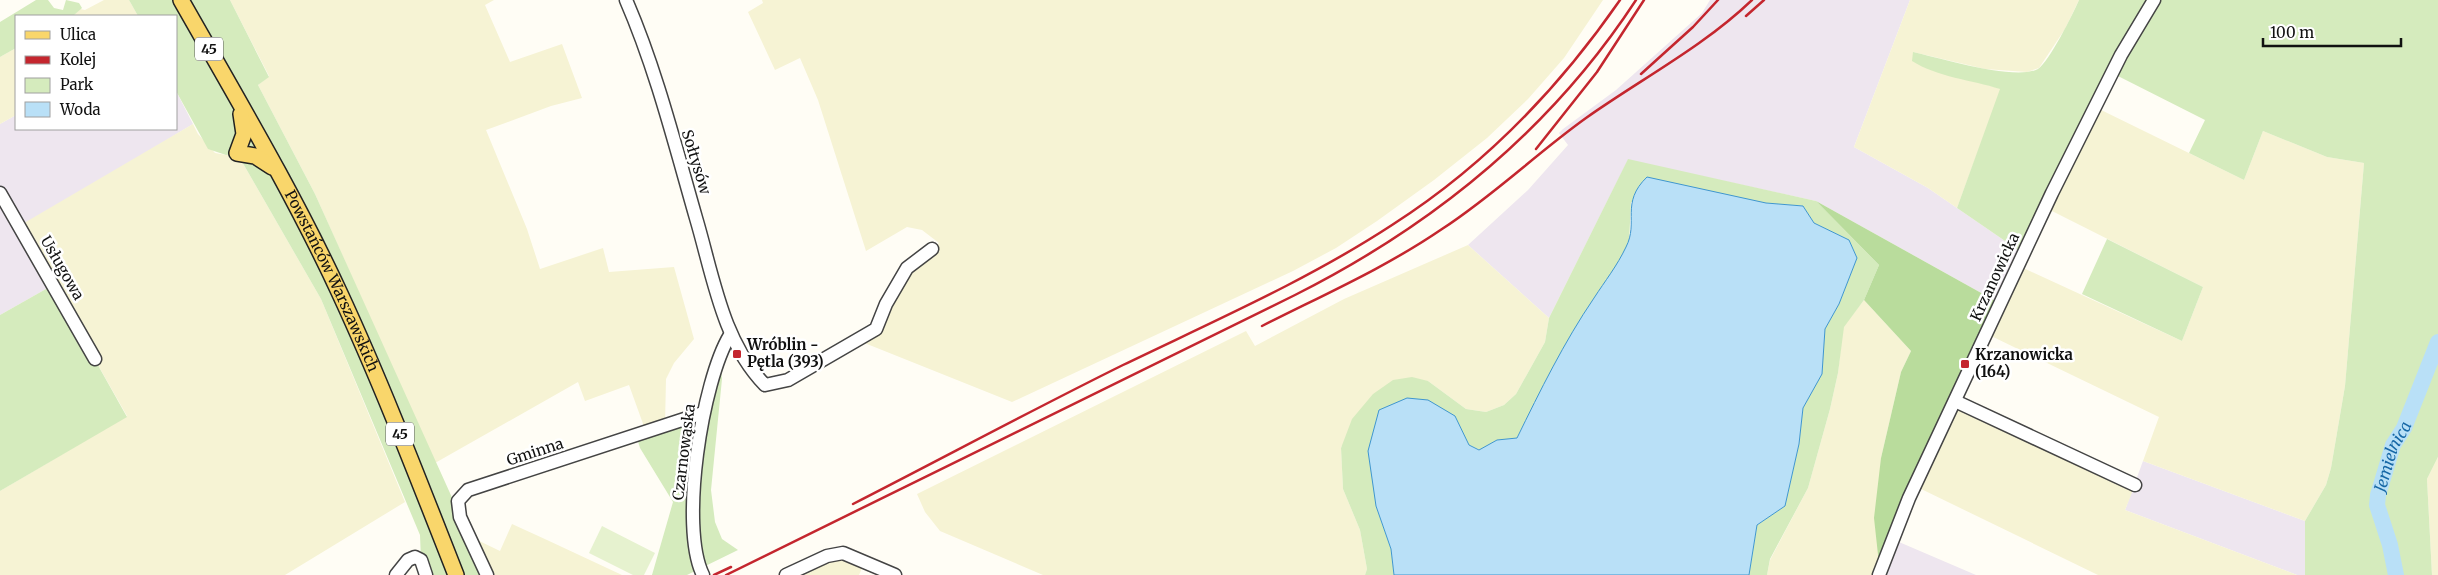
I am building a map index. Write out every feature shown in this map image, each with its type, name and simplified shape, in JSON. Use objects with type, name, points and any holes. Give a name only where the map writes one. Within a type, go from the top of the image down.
[{"type":"main road","name":"Powstańców Warszawskich","points":[[181,0],[277,173],[340,295],[414,468],[456,575]]},
{"type":"main road","points":[[236,98],[244,134],[237,153],[255,156],[267,162],[277,173]]},
{"type":"street","name":"Sołtysów","points":[[626,0],[636,23],[677,152],[730,335],[751,370],[765,385],[788,380],[876,329],[886,304],[907,268],[932,249]]},
{"type":"street","name":"Krzanowicka","points":[[1879,575],[1898,522],[2102,92],[2121,55],[2154,0]]},
{"type":"street","name":"Usługowa","points":[[0,193],[95,359]]},
{"type":"street","name":"Czarnowąska","points":[[702,572],[693,544],[692,521],[702,413],[719,354],[730,335]]},
{"type":"street","points":[[1955,402],[2135,485]]},
{"type":"street","name":"Gminna","points":[[487,575],[460,517],[458,501],[468,490],[702,413]]},
{"type":"street","points":[[786,575],[827,556],[843,553],[896,575]]},
{"type":"street","points":[[396,575],[408,560],[415,557],[421,560],[426,575]]},
{"type":"shaded area","points":[[104,0],[129,0],[137,15],[74,15],[80,9],[85,10]]},
{"type":"shaded area","points":[[230,0],[494,0],[485,5],[510,62],[562,44],[582,98],[551,106],[486,130],[527,229],[540,269],[603,248],[609,272],[674,267],[694,339],[674,363],[666,379],[665,425],[646,432],[629,385],[585,401],[578,382],[435,463],[315,194],[258,85],[269,76]]},
{"type":"shaded area","points":[[762,0],[1603,0],[1564,58],[1528,99],[1487,138],[1434,180],[1377,221],[1336,248],[1293,271],[1012,402],[857,340],[876,329],[911,265],[939,243],[922,230],[907,227],[866,251],[818,100],[800,58],[775,70],[748,12],[763,3]]},
{"type":"shaded area","points":[[1710,0],[1910,0],[1854,147],[1928,188],[2024,254],[2001,304],[1816,201],[1628,160],[1549,318],[1468,245],[1528,190],[1568,145],[1559,133],[1616,90],[1702,13]]},
{"type":"shaded area","points":[[1910,0],[2079,0],[2065,29],[2039,68],[2027,72],[1985,69],[1913,52],[1972,80],[2001,89],[1957,208],[1928,188],[1854,147]]},
{"type":"shaded area","points":[[15,49],[15,116],[0,124],[0,57]]},
{"type":"shaded area","points":[[178,95],[193,124],[112,173],[53,285],[0,315],[0,124],[15,116],[15,130],[178,130]]},
{"type":"shaded area","points":[[2095,107],[2244,180],[2263,131],[2327,157],[2364,163],[2345,386],[2331,468],[2326,485],[2305,521],[2143,461],[2159,417],[1987,334],[2019,266],[2182,341],[2203,287],[2046,208]]},
{"type":"shaded area","points":[[193,124],[198,134],[215,153],[226,155],[237,153],[321,299],[405,502],[285,575],[0,575],[0,491],[127,416],[19,226]]},
{"type":"shaded area","points":[[1468,245],[1549,318],[1545,342],[1516,394],[1504,405],[1486,412],[1466,409],[1428,381],[1341,447],[1343,489],[1360,530],[1367,569],[1365,575],[1043,575],[940,531],[925,512],[917,494],[1246,331],[1255,346],[1344,299]]},
{"type":"shaded area","points":[[1864,300],[1911,351],[1901,372],[1881,458],[1879,575],[1767,575],[1770,560],[1808,488],[1838,373],[1843,327]]},
{"type":"shaded area","points":[[1955,401],[2135,485],[2125,510],[2297,575],[2098,575],[1915,486]]},
{"type":"shaded area","points":[[2438,457],[2438,575],[2432,575],[2427,479]]},
{"type":"shaded area","points":[[2143,461],[2305,521],[2305,575],[2297,575],[2125,510]]},
{"type":"shaded area","points":[[512,524],[622,575],[487,575],[469,536],[500,551]]},
{"type":"shaded area","points":[[1892,539],[1976,575],[1879,575]]},
{"type":"shaded area","points":[[827,556],[865,561],[859,575],[787,575]]},
{"type":"green space","points":[[36,0],[48,0],[54,8],[63,10],[66,0],[79,3],[82,8],[74,15],[15,15],[15,49],[0,57],[0,22]]},
{"type":"green space","points":[[129,0],[230,0],[269,77],[258,85],[315,194],[487,575],[426,575],[421,560],[420,535],[321,299],[237,153],[226,155],[208,149],[178,95],[178,15],[137,15]]},
{"type":"green space","points":[[2079,0],[2438,0],[2438,457],[2427,479],[2432,575],[2305,575],[2305,521],[2326,485],[2331,468],[2345,386],[2364,163],[2327,157],[2263,131],[2244,180],[2189,153],[2205,120],[2112,73],[2024,254],[1957,208],[2000,89],[1932,71],[1912,61],[1913,52],[1995,70],[2027,72],[2038,69],[2043,65],[2054,48]]},
{"type":"green space","points":[[1628,159],[1816,201],[1879,265],[1864,300],[1844,327],[1838,373],[1830,409],[1808,488],[1770,559],[1767,575],[1749,575],[1757,525],[1785,506],[1799,444],[1803,408],[1822,373],[1825,329],[1839,304],[1857,258],[1849,240],[1814,223],[1803,206],[1766,203],[1631,202],[1629,243],[1614,272],[1594,298],[1517,438],[1497,440],[1480,450],[1469,445],[1455,416],[1376,506],[1391,549],[1394,575],[1365,575],[1367,569],[1360,530],[1343,489],[1341,448],[1352,419],[1373,394],[1393,380],[1412,377],[1428,381],[1466,409],[1486,412],[1504,405],[1516,394],[1545,342],[1549,318]]},
{"type":"green space","points":[[1816,201],[2001,304],[1880,573],[1874,518],[1881,458],[1901,372],[1911,351],[1864,300],[1879,265]]},
{"type":"green space","points":[[2107,239],[2203,287],[2182,341],[2082,294]]},
{"type":"green space","points":[[53,285],[127,417],[0,491],[0,315]]},
{"type":"green space","points":[[719,354],[722,379],[711,490],[715,522],[722,539],[738,550],[687,575],[652,575],[673,502],[640,448],[636,435],[703,413]]},
{"type":"green space","points":[[602,526],[655,553],[644,575],[633,575],[589,553]]},
{"type":"water","points":[[1647,177],[1766,203],[1803,206],[1814,223],[1849,240],[1857,258],[1839,304],[1825,329],[1822,374],[1803,408],[1799,444],[1785,506],[1757,525],[1749,575],[1394,575],[1391,549],[1376,506],[1368,451],[1379,410],[1407,398],[1428,400],[1455,416],[1469,445],[1479,450],[1497,440],[1517,438],[1563,349],[1626,247],[1630,238],[1634,195]]},
{"type":"waterway","name":"Jemielnica","points":[[2396,575],[2390,545],[2377,505],[2378,495],[2393,445],[2404,428],[2438,342]]},
{"type":"railway","points":[[853,504],[1089,382],[1294,282],[1392,225],[1457,178],[1517,124],[1571,64],[1620,0]]},
{"type":"railway","points":[[726,575],[1295,295],[1346,268],[1394,238],[1441,206],[1527,132],[1566,91],[1603,47],[1636,0]]},
{"type":"railway","points":[[1536,149],[1597,72],[1644,0]]},
{"type":"railway","points":[[1641,74],[1693,27],[1718,0]]},
{"type":"railway","points":[[1262,326],[1376,269],[1442,229],[1479,203],[1586,118],[1692,48],[1752,0]]},
{"type":"railway","points":[[1746,16],[1764,0]]},
{"type":"railway","points":[[714,575],[731,567]]},
{"type":"place","name":"Wróblin - Pętla (393)","points":[[737,354]]},
{"type":"place","name":"Krzanowicka (164)","points":[[1965,364]]}]
